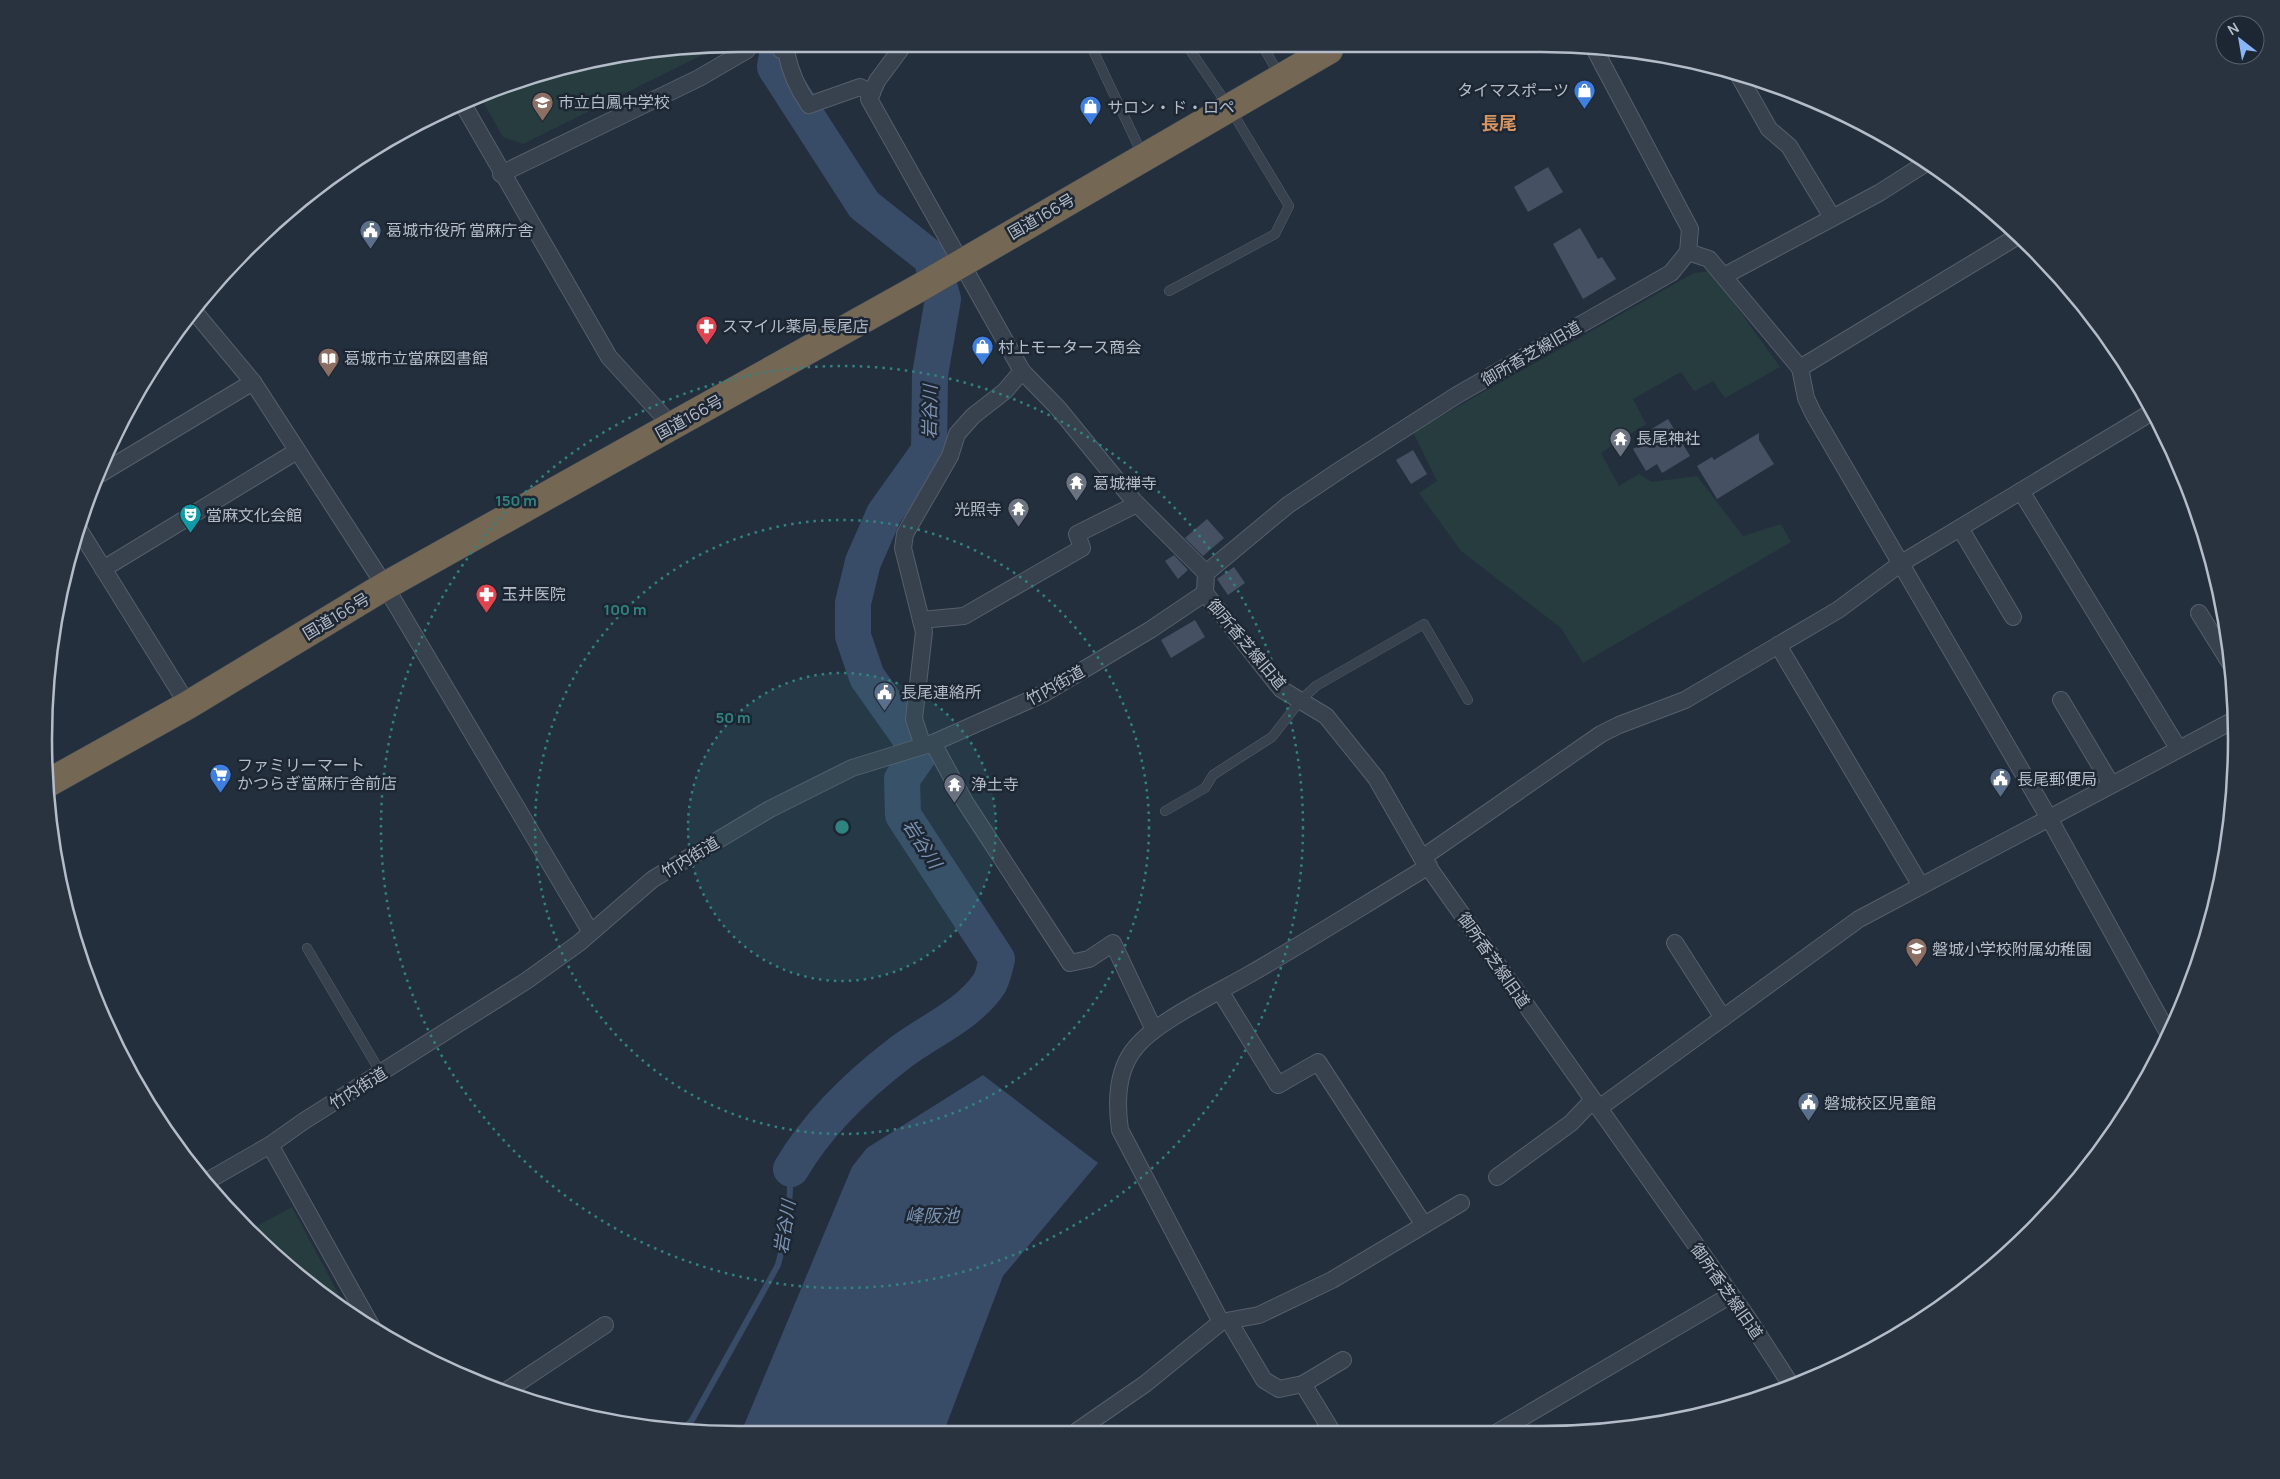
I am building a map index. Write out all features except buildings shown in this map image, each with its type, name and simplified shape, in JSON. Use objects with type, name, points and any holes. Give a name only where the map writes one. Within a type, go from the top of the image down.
[{"type":"highway","name":"国道166号","points":[[54,779],[188,705],[385,586],[919,288],[1325,52]]},
{"type":"street","points":[[501,174],[700,78],[744,52]]},
{"type":"street","points":[[786,52],[789,69],[798,89],[809,105],[860,87],[872,93]]},
{"type":"street","points":[[899,52],[877,82],[869,98],[1022,371],[1058,408],[1137,504],[1206,573]]},
{"type":"street","points":[[1598,55],[1690,229],[1688,252],[1709,259],[1800,368],[1806,398],[1813,412],[1881,526],[1900,564],[2166,1023]]},
{"type":"street","points":[[1743,84],[1769,129],[1789,146],[1832,217]]},
{"type":"street","points":[[466,110],[501,174],[609,356],[672,426]]},
{"type":"street","points":[[1724,276],[1879,193],[1921,167]]},
{"type":"street","points":[[1800,368],[2011,240]]},
{"type":"street","name":"御所香芝線旧道","points":[[1688,252],[1671,273],[1457,395],[1288,505],[1206,573],[1205,593],[1281,689],[1326,716],[1376,778],[1426,862],[1731,1295],[1788,1380]]},
{"type":"street","points":[[198,316],[254,382],[385,586],[590,931]]},
{"type":"street","points":[[1022,371],[1004,391],[973,416],[957,434],[950,456],[905,534],[903,548],[924,639],[914,719],[920,747],[965,802],[1070,963],[1089,959],[1113,943],[1154,1030]]},
{"type":"street","points":[[109,469],[254,382]]},
{"type":"street","points":[[1343,1360],[1303,1384],[1279,1389],[1264,1380],[1225,1321],[1120,1130],[1117,1110],[1121,1072],[1135,1048],[1154,1030],[1220,991],[1426,862],[1600,734],[1684,700],[1838,610],[1900,564],[2146,416]]},
{"type":"street","points":[[103,569],[297,451]]},
{"type":"street","points":[[2021,491],[2178,748]]},
{"type":"street","points":[[921,620],[964,616],[1082,548],[1078,534],[1137,504]]},
{"type":"street","points":[[1960,528],[2013,617]]},
{"type":"street","points":[[84,537],[188,705]]},
{"type":"street","name":"竹内街道","points":[[212,1179],[270,1146],[526,981],[579,943],[590,931],[653,878],[770,809],[852,768],[920,747],[1043,694],[1150,630],[1205,593]]},
{"type":"street","points":[[2199,612],[2222,650]]},
{"type":"street","points":[[1778,645],[1921,886]]},
{"type":"street","points":[[2061,700],[2111,784]]},
{"type":"street","points":[[1497,1177],[1596,1104],[1723,1018],[1840,932],[1921,886],[2227,723]]},
{"type":"street","points":[[1675,942],[1723,1018]]},
{"type":"street","points":[[1220,991],[1278,1084],[1318,1062],[1424,1225]]},
{"type":"street","points":[[270,1146],[365,1315]]},
{"type":"street","points":[[1084,1426],[1145,1384],[1225,1321],[1259,1315],[1332,1280],[1460,1203]]},
{"type":"street","points":[[1520,1426],[1731,1295]]},
{"type":"street","points":[[512,1387],[605,1325]]},
{"type":"street","points":[[1303,1384],[1329,1426]]},
{"type":"lane","points":[[1094,52],[1143,156]]},
{"type":"lane","points":[[1169,291],[1275,234],[1289,206],[1229,107],[1191,52]]},
{"type":"lane","points":[[1267,52],[1281,77]]},
{"type":"lane","points":[[1166,811],[1206,788],[1212,775],[1272,737],[1300,701],[1316,686],[1424,624],[1468,700]]},
{"type":"lane","points":[[307,948],[381,1073]]},
{"type":"green space","points":[[705,54],[523,144],[503,137],[484,103],[562,76],[605,66],[650,58]]},
{"type":"green space","name":"長尾神社","points":[[1711,271],[1780,367],[1725,398],[1713,381],[1694,391],[1681,372],[1633,399],[1646,424],[1601,453],[1619,486],[1639,474],[1652,482],[1697,476],[1743,536],[1781,524],[1791,542],[1583,663],[1561,628],[1461,551],[1419,493],[1437,481],[1413,432],[1694,273]]},
{"type":"green space","points":[[292,1207],[341,1299],[321,1285],[256,1227]]},
{"type":"water","name":"峰阪池","points":[[983,1075],[1098,1163],[1003,1276],[946,1426],[744,1426],[852,1167],[867,1148]]},
{"type":"waterway","name":"岩谷川","points":[[778,52],[775,67],[864,205],[931,258],[943,299],[930,375],[929,451],[884,514],[863,562],[853,603],[853,636],[867,677],[908,735],[918,756],[902,779],[903,815],[997,959],[993,975],[980,995],[960,1013],[912,1044],[870,1077],[827,1120],[791,1169]]},
{"type":"waterway","name":"岩谷川","points":[[688,1424],[778,1265],[788,1225],[791,1169]]},
{"type":"place","name":"タイマスポーツ","points":[[1585,109]]},
{"type":"place","name":"市立白鳳中学校","points":[[542,121]]},
{"type":"place","name":"サロン・ド・ロペ","points":[[1091,126]]},
{"type":"place","name":"葛城市役所 當麻庁舎","points":[[370,249]]},
{"type":"place","name":"スマイル薬局 長尾店","points":[[706,345]]},
{"type":"place","name":"村上モータース商会","points":[[982,366]]},
{"type":"place","name":"葛城市立當麻図書館","points":[[328,377]]},
{"type":"place","name":"長尾神社","points":[[1620,457]]},
{"type":"place","name":"葛城禅寺","points":[[1077,502]]},
{"type":"place","name":"光照寺","points":[[1018,528]]},
{"type":"place","name":"當麻文化会館","points":[[190,534]]},
{"type":"place","name":"玉井医院","points":[[486,613]]},
{"type":"place","name":"長尾連絡所","points":[[885,711]]},
{"type":"place","name":"ファミリーマート かつらぎ當麻庁舎前店","points":[[221,793]]},
{"type":"place","name":"長尾郵便局","points":[[2001,798]]},
{"type":"place","name":"浄土寺","points":[[955,803]]},
{"type":"place","name":"磐城小学校附属幼稚園","points":[[1916,968]]},
{"type":"place","name":"磐城校区児童館","points":[[1808,1122]]},
{"type":"district","name":"長尾","points":[[1499,124]]}]
